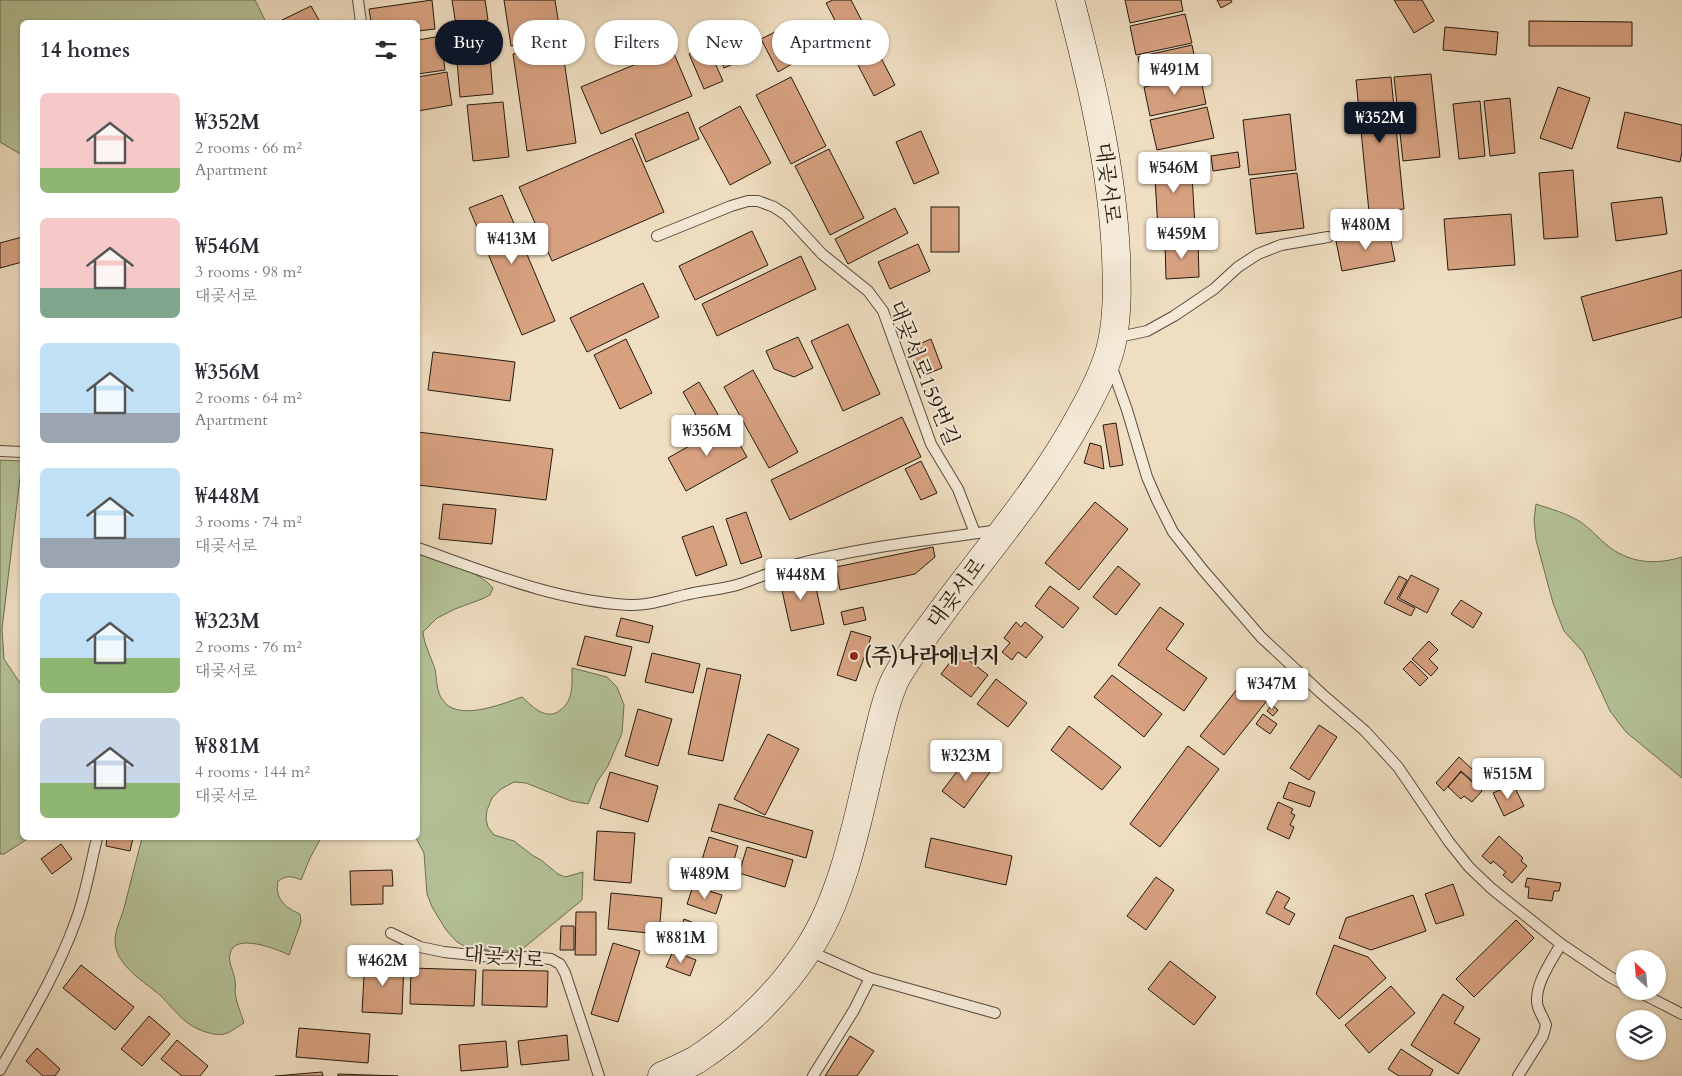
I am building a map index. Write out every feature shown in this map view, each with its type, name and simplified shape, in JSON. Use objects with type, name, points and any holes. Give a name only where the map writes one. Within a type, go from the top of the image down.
[{"type":"street","name":"대곶서로","points":[[662,1076],[693,1062],[734,1032],[774,995],[808,951],[823,927],[843,872],[883,713],[896,680],[924,636],[1045,474],[1071,434],[1092,396],[1111,348],[1117,295],[1114,217],[1105,146],[1094,93],[1070,0]]},
{"type":"lane","points":[[358,0],[361,20]]},
{"type":"lane","name":"대곶서로159번길","points":[[657,236],[731,206],[748,201],[758,201],[774,206],[786,215],[822,254],[868,291],[883,311],[931,444],[958,489],[975,534]]},
{"type":"lane","points":[[1328,237],[1281,245],[1258,254],[1238,267],[1214,289],[1174,316],[1111,348],[1144,469],[1173,532],[1203,570],[1261,637],[1365,731],[1398,768],[1449,842],[1469,867],[1492,889],[1561,944],[1616,981]]},
{"type":"lane","points":[[0,450],[20,452]]},
{"type":"lane","points":[[420,549],[544,591],[597,602],[630,605],[648,604],[695,592],[740,584],[792,565],[832,556],[1004,529]]},
{"type":"lane","points":[[0,1070],[30,1019],[63,954],[76,923],[85,893],[97,840]]},
{"type":"lane","name":"대곶서로","points":[[391,934],[420,947],[444,952],[500,958],[532,957],[551,959],[560,964],[565,973],[599,1076]]},
{"type":"lane","points":[[1518,1076],[1542,1036],[1546,1025],[1538,1007],[1537,995],[1545,973],[1561,944]]},
{"type":"lane","points":[[808,951],[870,978],[995,1013]]},
{"type":"lane","points":[[813,1076],[854,1010],[870,978]]},
{"type":"lane","points":[[1655,1000],[1682,1014]]},
{"type":"green space","points":[[0,0],[255,0],[265,20],[20,20],[20,154],[0,142]]},
{"type":"green space","points":[[0,460],[20,461],[20,478],[2,629],[4,659],[20,683],[20,840],[26,840],[4,854],[0,854]]},
{"type":"green space","points":[[1536,504],[1564,513],[1579,521],[1610,548],[1631,558],[1656,562],[1682,557],[1682,778],[1626,732],[1610,711],[1583,652],[1564,631],[1553,603],[1536,540],[1534,520]]},
{"type":"green space","points":[[420,555],[468,571],[486,581],[493,588],[490,595],[437,618],[423,632],[435,669],[439,692],[442,699],[449,706],[458,710],[480,710],[522,697],[541,712],[555,713],[564,707],[570,697],[572,668],[607,677],[617,687],[624,705],[622,733],[608,766],[597,782],[588,804],[571,801],[526,783],[514,782],[501,789],[492,798],[487,810],[486,819],[488,827],[494,835],[514,841],[558,874],[565,877],[583,872],[582,900],[520,951],[468,948],[457,942],[446,930],[432,907],[427,894],[424,853],[417,840],[420,840]]},
{"type":"green space","points":[[141,840],[320,840],[301,880],[290,877],[278,881],[278,893],[282,902],[300,914],[301,922],[289,955],[256,944],[239,944],[233,947],[230,961],[235,982],[237,1004],[244,1023],[229,1032],[221,1034],[211,1033],[187,1023],[161,996],[132,973],[120,959],[115,942]]},
{"type":"building","points":[[432,0],[435,29],[420,31],[420,20],[371,20],[369,9]]},
{"type":"building","points":[[452,0],[485,0],[488,20],[455,20]]},
{"type":"building","points":[[504,0],[555,0],[558,20],[513,20],[513,46],[511,46]]},
{"type":"building","points":[[833,0],[851,0],[861,20],[835,20],[826,3]]},
{"type":"building","points":[[1125,0],[1181,0],[1183,11],[1130,23]]},
{"type":"building","points":[[1217,0],[1231,0],[1232,2],[1221,8]]},
{"type":"building","points":[[1394,0],[1422,0],[1434,21],[1414,33]]},
{"type":"building","points":[[311,6],[319,20],[282,20]]},
{"type":"building","points":[[1185,14],[1192,43],[1136,55],[1130,26]]},
{"type":"building","points":[[1529,21],[1632,22],[1632,46],[1529,46]]},
{"type":"building","points":[[1445,27],[1498,32],[1496,55],[1443,50]]},
{"type":"building","points":[[772,34],[772,60],[762,41],[762,38]]},
{"type":"building","points":[[435,37],[435,65],[444,65],[445,70],[420,74],[420,40]]},
{"type":"building","points":[[1192,45],[1198,72],[1144,84],[1138,57]]},
{"type":"building","points":[[678,63],[692,96],[601,134],[581,87],[634,65],[678,65]]},
{"type":"building","points":[[457,65],[491,65],[493,94],[460,97]]},
{"type":"building","points":[[515,65],[565,65],[576,143],[527,151]]},
{"type":"building","points":[[694,65],[716,65],[723,81],[704,89]]},
{"type":"building","points":[[774,65],[790,65],[778,72]]},
{"type":"building","points":[[858,65],[885,65],[895,85],[874,96]]},
{"type":"building","points":[[447,72],[452,105],[420,111],[420,77]]},
{"type":"building","points":[[1431,74],[1440,157],[1403,161],[1394,77]]},
{"type":"building","points":[[1200,75],[1206,104],[1150,116],[1144,87]]},
{"type":"building","points":[[791,77],[826,146],[791,164],[756,95]]},
{"type":"building","points":[[1391,77],[1404,209],[1369,212],[1356,80]]},
{"type":"building","points":[[1558,87],[1590,98],[1572,149],[1540,138]]},
{"type":"building","points":[[1510,98],[1515,153],[1490,156],[1484,101]]},
{"type":"building","points":[[1480,101],[1485,156],[1459,159],[1453,104]]},
{"type":"building","points":[[503,102],[509,157],[473,161],[467,105]]},
{"type":"building","points":[[740,106],[771,163],[730,185],[699,128]]},
{"type":"building","points":[[1207,107],[1214,138],[1157,150],[1150,120]]},
{"type":"building","points":[[688,112],[699,139],[646,162],[635,134]]},
{"type":"building","points":[[1625,112],[1682,125],[1680,162],[1617,148]]},
{"type":"building","points":[[1290,114],[1296,170],[1249,175],[1243,120]]},
{"type":"building","points":[[921,131],[939,173],[914,184],[896,142]]},
{"type":"building","points":[[632,138],[664,212],[552,261],[519,187]]},
{"type":"building","points":[[829,149],[864,218],[830,235],[795,166]]},
{"type":"building","points":[[1238,152],[1240,167],[1213,171],[1211,156]]},
{"type":"building","points":[[1191,158],[1195,227],[1158,230],[1154,161]]},
{"type":"building","points":[[1573,170],[1578,237],[1544,239],[1539,173]]},
{"type":"building","points":[[1297,173],[1304,228],[1256,234],[1250,179]]},
{"type":"building","points":[[502,195],[555,321],[522,335],[469,208]]},
{"type":"building","points":[[1662,197],[1667,234],[1616,241],[1611,203]]},
{"type":"building","points":[[931,207],[959,207],[959,252],[931,252]]},
{"type":"building","points":[[895,208],[908,233],[848,264],[835,239]]},
{"type":"building","points":[[1511,214],[1515,265],[1448,270],[1444,219]]},
{"type":"building","points":[[752,231],[768,265],[695,300],[679,266]]},
{"type":"building","points":[[1389,231],[1395,261],[1342,271],[1336,241]]},
{"type":"building","points":[[20,238],[20,263],[0,268],[0,243]]},
{"type":"building","points":[[1198,241],[1199,277],[1166,279],[1165,242]]},
{"type":"building","points":[[918,244],[930,271],[890,289],[878,262]]},
{"type":"building","points":[[801,256],[816,289],[717,336],[702,304]]},
{"type":"building","points":[[1682,270],[1682,317],[1593,341],[1581,297]]},
{"type":"building","points":[[643,283],[659,317],[587,352],[570,318]]},
{"type":"building","points":[[848,324],[880,394],[843,411],[811,341]]},
{"type":"building","points":[[798,337],[813,368],[794,377],[774,369],[766,351]]},
{"type":"building","points":[[626,339],[652,393],[620,409],[594,355]]},
{"type":"building","points":[[931,339],[942,368],[919,377],[908,349]]},
{"type":"building","points":[[433,352],[515,362],[510,401],[428,390]]},
{"type":"building","points":[[753,370],[798,452],[769,468],[724,387]]},
{"type":"building","points":[[699,382],[723,423],[706,433],[683,392]]},
{"type":"building","points":[[902,417],[921,457],[790,520],[771,480]]},
{"type":"building","points":[[1116,423],[1123,465],[1110,467],[1103,425]]},
{"type":"building","points":[[728,424],[747,457],[686,491],[668,458]]},
{"type":"building","points":[[420,432],[553,449],[546,500],[420,485]]},
{"type":"building","points":[[1090,443],[1101,446],[1104,469],[1084,463]]},
{"type":"building","points":[[921,461],[937,493],[921,500],[905,469]]},
{"type":"building","points":[[1095,502],[1128,529],[1079,590],[1045,563]]},
{"type":"building","points":[[443,504],[496,509],[492,544],[439,539]]},
{"type":"building","points":[[746,512],[762,557],[741,564],[726,519]]},
{"type":"building","points":[[713,526],[727,565],[696,576],[682,537]]},
{"type":"building","points":[[933,547],[935,557],[915,574],[840,590],[836,567]]},
{"type":"building","points":[[1118,566],[1140,584],[1116,615],[1093,597]]},
{"type":"building","points":[[812,570],[824,624],[791,631],[779,577]]},
{"type":"building","points":[[1411,575],[1439,589],[1427,613],[1399,598]]},
{"type":"building","points":[[1399,576],[1407,580],[1397,599],[1415,608],[1411,616],[1384,603]]},
{"type":"building","points":[[1050,586],[1079,608],[1063,628],[1035,606]]},
{"type":"building","points":[[1461,600],[1482,613],[1473,628],[1451,614]]},
{"type":"building","points":[[863,607],[866,620],[844,625],[841,612]]},
{"type":"building","points":[[1160,607],[1184,624],[1166,649],[1207,678],[1184,711],[1118,665]]},
{"type":"building","points":[[621,618],[653,626],[649,643],[616,636]]},
{"type":"building","points":[[1016,622],[1021,627],[1025,622],[1043,637],[1026,658],[1018,652],[1012,660],[1002,652],[1010,643],[1004,638]]},
{"type":"building","name":"(주)나라에너지","points":[[851,631],[871,637],[856,681],[837,675]]},
{"type":"building","points":[[585,636],[632,647],[625,676],[577,665]]},
{"type":"building","points":[[1429,641],[1438,650],[1429,659],[1438,668],[1431,676],[1412,659]]},
{"type":"building","points":[[958,652],[988,675],[971,697],[941,674]]},
{"type":"building","points":[[652,653],[700,664],[693,693],[645,682]]},
{"type":"building","points":[[1411,661],[1428,678],[1420,686],[1403,669]]},
{"type":"building","points":[[707,668],[741,675],[723,761],[688,754]]},
{"type":"building","points":[[1253,669],[1277,688],[1224,755],[1200,736]]},
{"type":"building","points":[[1112,675],[1162,714],[1144,737],[1094,697]]},
{"type":"building","points":[[996,679],[1027,703],[1008,727],[977,704]]},
{"type":"building","points":[[1272,705],[1278,710],[1273,716],[1267,711]]},
{"type":"building","points":[[638,709],[672,719],[658,766],[625,756]]},
{"type":"building","points":[[1263,714],[1277,724],[1270,734],[1256,724]]},
{"type":"building","points":[[1319,725],[1337,737],[1309,780],[1290,768]]},
{"type":"building","points":[[1069,726],[1121,767],[1102,790],[1051,750]]},
{"type":"building","points":[[768,734],[799,749],[765,815],[734,799]]},
{"type":"building","points":[[1188,746],[1219,769],[1160,847],[1130,824]]},
{"type":"building","points":[[969,756],[990,772],[964,808],[942,791]]},
{"type":"building","points":[[1459,757],[1487,783],[1482,789],[1461,771],[1444,791],[1436,783]]},
{"type":"building","points":[[610,772],[658,786],[648,822],[600,808]]},
{"type":"building","points":[[1461,772],[1482,791],[1472,802],[1464,796],[1461,799],[1448,787]]},
{"type":"building","points":[[1289,782],[1315,792],[1310,807],[1283,798]]},
{"type":"building","points":[[1513,784],[1524,806],[1504,816],[1493,793]]},
{"type":"building","points":[[1278,802],[1293,809],[1291,813],[1295,815],[1290,825],[1294,827],[1289,839],[1267,829]]},
{"type":"building","points":[[719,804],[813,831],[806,858],[711,831]]},
{"type":"building","points":[[597,831],[635,833],[631,883],[594,880]]},
{"type":"building","points":[[1499,836],[1523,858],[1521,861],[1527,866],[1512,883],[1503,875],[1506,872],[1493,861],[1491,864],[1482,856]]},
{"type":"building","points":[[709,837],[738,846],[726,888],[696,879]]},
{"type":"building","points":[[931,838],[1012,856],[1006,885],[925,867]]},
{"type":"building","points":[[107,840],[133,840],[130,851],[106,846]]},
{"type":"building","points":[[61,844],[72,859],[52,874],[41,859]]},
{"type":"building","points":[[747,847],[793,860],[785,887],[739,873]]},
{"type":"building","points":[[392,870],[393,886],[383,886],[383,904],[351,905],[350,871]]},
{"type":"building","points":[[1156,877],[1174,890],[1146,930],[1127,916]]},
{"type":"building","points":[[1527,878],[1561,883],[1559,891],[1554,891],[1552,901],[1528,898],[1529,887],[1525,887]]},
{"type":"building","points":[[1453,884],[1464,915],[1436,924],[1425,894]]},
{"type":"building","points":[[693,886],[722,895],[716,914],[687,904]]},
{"type":"building","points":[[1277,891],[1290,898],[1284,908],[1295,914],[1289,925],[1266,913]]},
{"type":"building","points":[[611,893],[662,898],[659,934],[608,929]]},
{"type":"building","points":[[1413,895],[1426,931],[1371,950],[1339,938],[1346,918]]},
{"type":"building","points":[[576,912],[596,912],[596,955],[575,955]]},
{"type":"building","points":[[684,919],[707,928],[700,947],[677,939]]},
{"type":"building","points":[[1516,920],[1534,938],[1474,997],[1456,979]]},
{"type":"building","points":[[561,926],[574,926],[574,950],[560,950]]},
{"type":"building","points":[[613,943],[640,951],[618,1022],[591,1014]]},
{"type":"building","points":[[1334,945],[1368,957],[1386,978],[1339,1019],[1316,994]]},
{"type":"building","points":[[673,951],[696,960],[690,976],[666,967]]},
{"type":"building","points":[[365,959],[404,961],[402,1014],[362,1012]]},
{"type":"building","points":[[1170,961],[1216,997],[1194,1025],[1148,989]]},
{"type":"building","points":[[81,965],[134,1007],[115,1030],[63,988]]},
{"type":"building","points":[[411,968],[476,970],[474,1006],[410,1004]]},
{"type":"building","points":[[483,970],[548,971],[547,1007],[482,1005]]},
{"type":"building","points":[[1391,986],[1415,1013],[1369,1053],[1345,1025]]},
{"type":"building","points":[[1443,994],[1464,1007],[1454,1023],[1480,1039],[1458,1074],[1411,1045]]},
{"type":"building","points":[[149,1016],[170,1034],[142,1066],[121,1049]]},
{"type":"building","points":[[299,1028],[370,1034],[368,1063],[296,1057]]},
{"type":"building","points":[[567,1035],[569,1060],[521,1065],[518,1041]]},
{"type":"building","points":[[850,1036],[874,1051],[857,1076],[825,1076]]},
{"type":"building","points":[[177,1040],[208,1066],[200,1076],[182,1076],[161,1059]]},
{"type":"building","points":[[506,1041],[508,1067],[461,1071],[459,1045]]},
{"type":"building","points":[[37,1048],[60,1069],[55,1076],[43,1076],[26,1061]]},
{"type":"building","points":[[1401,1049],[1433,1070],[1430,1076],[1399,1076],[1388,1069]]},
{"type":"building","points":[[322,1072],[323,1076],[275,1076]]},
{"type":"building","points":[[338,1074],[398,1076],[338,1076]]},
{"type":"place","name":"(주)나라에너지","points":[[854,656]]}]
